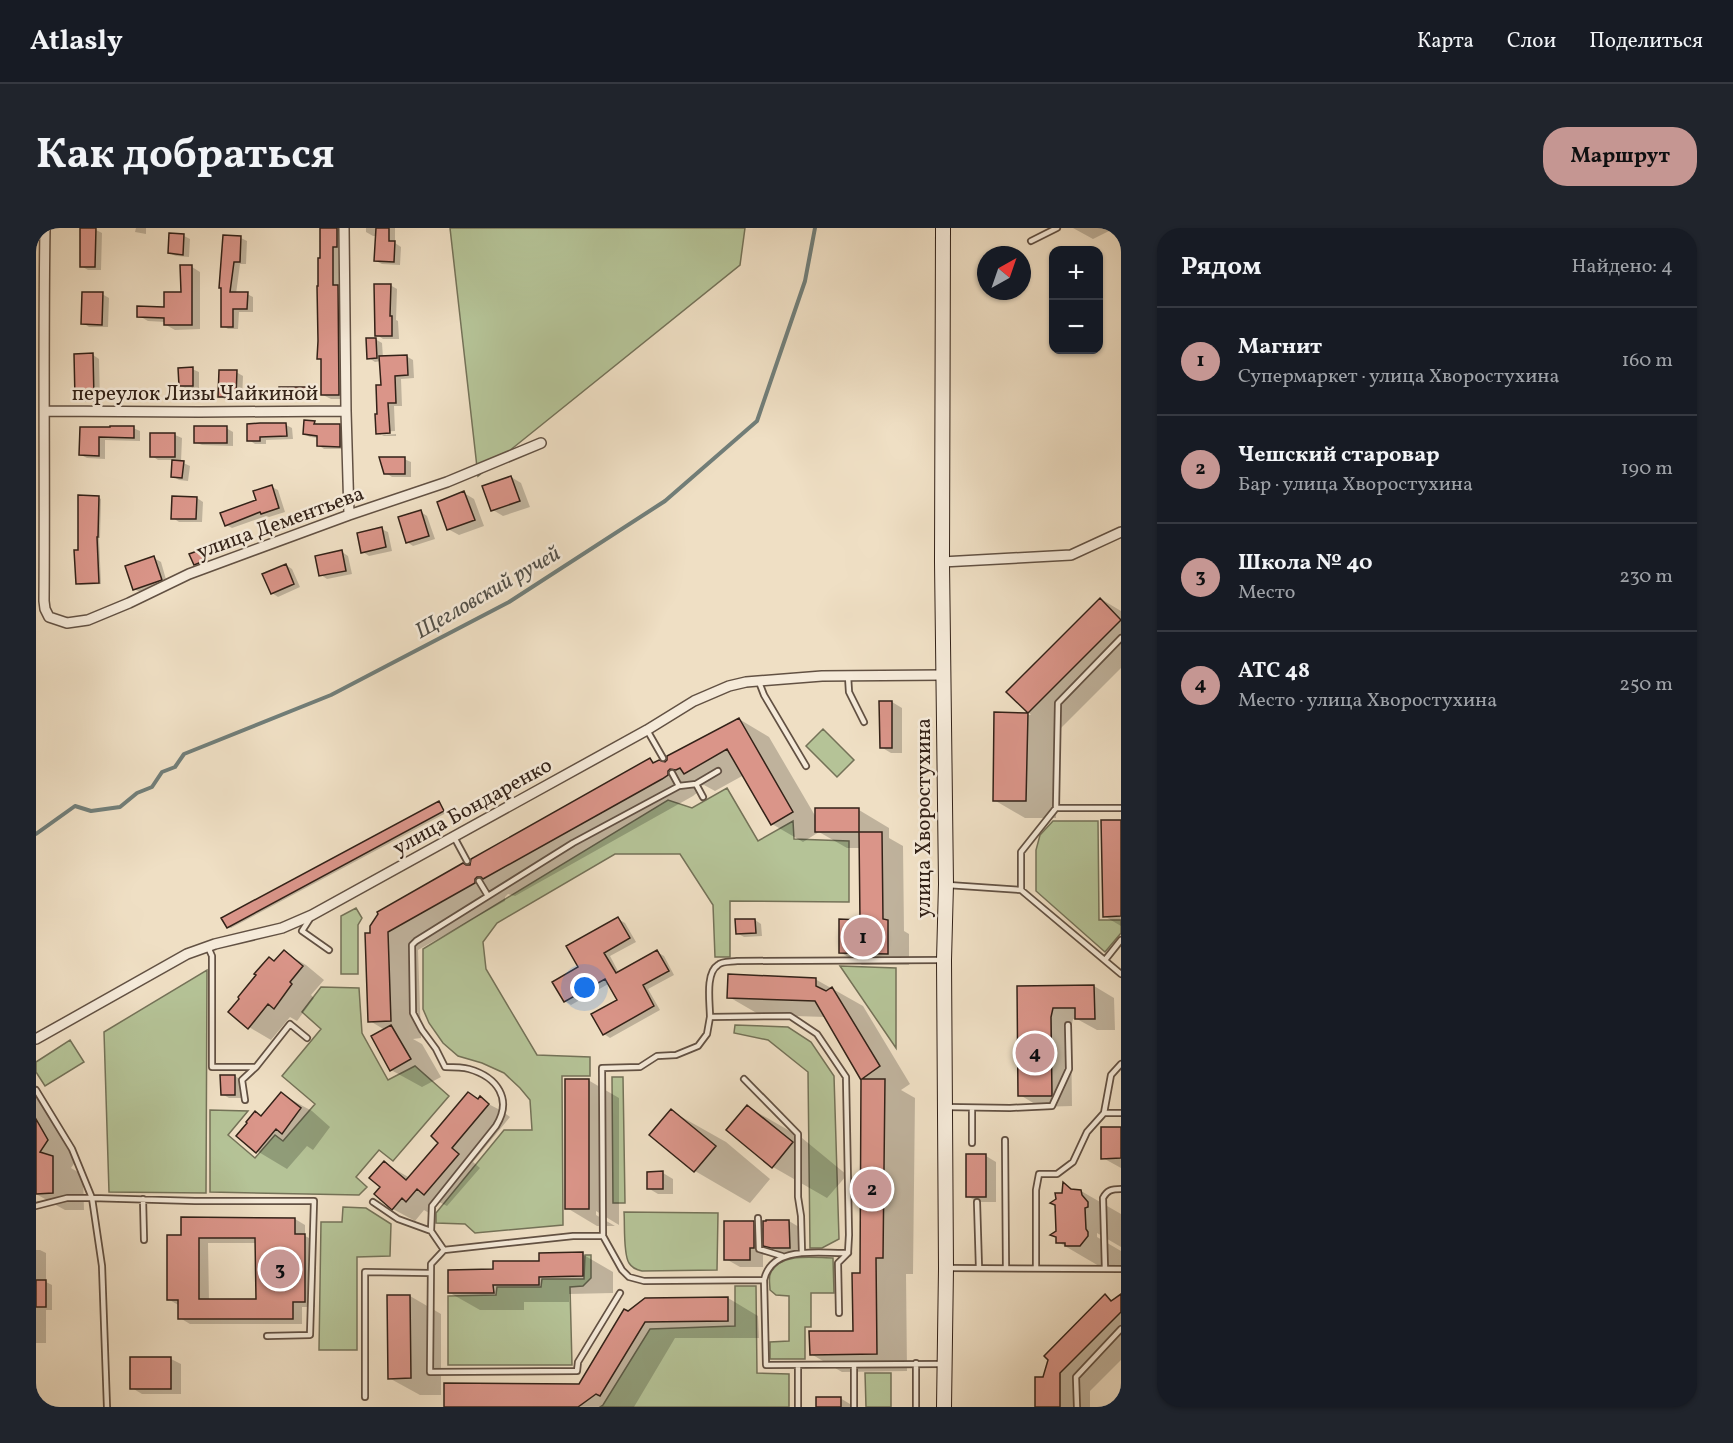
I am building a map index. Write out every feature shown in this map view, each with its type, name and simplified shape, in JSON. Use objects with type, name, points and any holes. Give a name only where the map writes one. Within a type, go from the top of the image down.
[{"type":"street","points":[[45,228],[40,351],[45,411]]},
{"type":"street","points":[[344,228],[349,515]]},
{"type":"street","name":"улица Хворостухина","points":[[943,228],[942,562],[946,884],[944,1407]]},
{"type":"street","name":"переулок Лизы Чайкиной","points":[[45,411],[346,411]]},
{"type":"street","name":"улица Дементьева","points":[[45,411],[44,601],[49,616],[67,623],[88,620],[189,574],[349,515],[447,482],[541,443]]},
{"type":"street","points":[[942,562],[1071,555],[1121,532]]},
{"type":"street","name":"улица Бондаренко","points":[[36,1039],[187,954],[282,928],[312,915],[647,730],[694,701],[729,686],[758,680],[943,675]]},
{"type":"lane","points":[[1031,240],[1057,228]]},
{"type":"lane","points":[[1021,890],[1020,852],[1056,808],[1058,703],[1121,638]]},
{"type":"lane","points":[[848,676],[849,692],[864,722]]},
{"type":"lane","points":[[758,680],[806,766]]},
{"type":"lane","points":[[647,730],[663,758]]},
{"type":"lane","points":[[431,1231],[432,1206],[496,1126],[504,1107],[500,1090],[489,1078],[468,1068],[445,1067],[436,1049],[422,1030],[413,1013],[412,945],[573,843],[679,786],[696,784],[718,771]]},
{"type":"lane","points":[[672,773],[679,786]]},
{"type":"lane","points":[[696,784],[703,797]]},
{"type":"lane","points":[[1056,808],[1121,808]]},
{"type":"lane","points":[[454,837],[467,861]]},
{"type":"lane","points":[[479,881],[488,896]]},
{"type":"lane","points":[[946,884],[1021,890],[1121,974]]},
{"type":"lane","points":[[312,915],[302,931],[329,951]]},
{"type":"lane","points":[[1105,960],[1121,940]]},
{"type":"lane","points":[[208,947],[212,956],[212,1066],[255,1067]]},
{"type":"lane","points":[[764,1280],[644,1281],[629,1276],[622,1270],[603,1236],[602,1068],[640,1067],[657,1056],[676,1054],[698,1046],[707,1034],[710,1017],[710,978],[719,963],[944,960]]},
{"type":"lane","points":[[710,1017],[790,1017],[817,1034],[846,1077],[849,1235],[848,1253],[838,1263],[839,1313]]},
{"type":"lane","points":[[245,1100],[242,1080],[290,1024],[307,1038]]},
{"type":"lane","points":[[946,1107],[1052,1106],[1069,1069],[1068,1025]]},
{"type":"lane","points":[[1036,1268],[1036,1190],[1040,1174],[1057,1174],[1073,1162],[1087,1132],[1104,1113],[1111,1075],[1121,1064]]},
{"type":"lane","points":[[744,1079],[798,1134],[798,1197],[802,1253]]},
{"type":"lane","points":[[36,1090],[72,1149],[92,1198],[102,1266],[107,1407]]},
{"type":"lane","points":[[972,1108],[972,1143]]},
{"type":"lane","points":[[1104,1113],[1121,1113]]},
{"type":"lane","points":[[1005,1140],[1006,1268]]},
{"type":"lane","points":[[1105,1269],[1103,1198],[1112,1189],[1121,1189]]},
{"type":"lane","points":[[36,1206],[68,1198],[314,1201],[310,1335],[267,1336]]},
{"type":"lane","points":[[143,1199],[144,1240]]},
{"type":"lane","points":[[373,1202],[398,1219],[431,1231],[444,1250]]},
{"type":"lane","points":[[977,1202],[979,1268]]},
{"type":"lane","points":[[758,1218],[759,1249],[782,1257]]},
{"type":"lane","points":[[603,1236],[573,1236],[444,1250],[431,1264],[430,1372],[577,1371],[578,1362],[620,1293]]},
{"type":"lane","points":[[848,1253],[802,1253],[782,1257],[770,1266],[764,1280],[766,1365],[944,1364]]},
{"type":"lane","points":[[946,1268],[1121,1269]]},
{"type":"lane","points":[[365,1397],[365,1272],[430,1273]]},
{"type":"lane","points":[[1077,1407],[1076,1377],[1121,1329]]},
{"type":"lane","points":[[916,1364],[916,1407]]},
{"type":"lane","points":[[798,1365],[798,1407]]},
{"type":"lane","points":[[854,1365],[854,1407]]},
{"type":"green space","points":[[450,228],[745,228],[740,265],[478,476]]},
{"type":"green space","points":[[823,729],[854,760],[837,777],[806,746]]},
{"type":"green space","points":[[727,788],[758,841],[793,821],[794,839],[849,841],[849,902],[730,901],[730,957],[715,957],[713,905],[680,854],[615,854],[497,923],[483,942],[486,969],[537,1055],[590,1057],[590,1076],[562,1076],[563,1225],[475,1233],[465,1224],[436,1223],[436,1213],[504,1130],[532,1130],[530,1100],[520,1088],[504,1073],[458,1056],[443,1043],[429,1023],[423,1009],[423,949],[668,800],[692,808]]},
{"type":"green space","points":[[1053,821],[1098,821],[1099,920],[1121,920],[1121,933],[1105,952],[1036,891],[1036,850],[1040,835]]},
{"type":"green space","points":[[356,908],[362,918],[358,925],[358,974],[341,974],[341,916]]},
{"type":"green space","points":[[840,966],[896,968],[896,1048]]},
{"type":"green space","points":[[207,970],[206,1193],[109,1192],[104,1032]]},
{"type":"green space","points":[[321,987],[359,988],[362,1033],[388,1080],[415,1066],[449,1096],[393,1161],[379,1150],[356,1177],[367,1187],[359,1195],[210,1192],[210,1110],[248,1111],[228,1135],[255,1158],[275,1135],[283,1141],[315,1104],[282,1076],[321,1029],[302,1012]]},
{"type":"green space","points":[[735,1025],[788,1027],[811,1042],[834,1076],[839,1239],[822,1248],[810,1248],[808,1072],[768,1040],[734,1033]]},
{"type":"green space","points":[[70,1040],[84,1062],[45,1086],[36,1072],[36,1062]]},
{"type":"green space","points":[[612,1077],[623,1077],[625,1203],[613,1203]]},
{"type":"green space","points":[[343,1207],[366,1208],[391,1224],[390,1256],[357,1257],[357,1350],[319,1350],[321,1222],[342,1222]]},
{"type":"green space","points":[[624,1212],[718,1213],[717,1270],[642,1271],[635,1268],[627,1259]]},
{"type":"green space","points":[[585,1255],[591,1255],[591,1278],[583,1286],[570,1287],[572,1365],[448,1365],[448,1296],[496,1295],[497,1287],[541,1287],[542,1279],[584,1279]]},
{"type":"green space","points":[[833,1258],[834,1293],[811,1293],[811,1327],[805,1327],[805,1359],[770,1359],[770,1342],[789,1341],[789,1296],[776,1295],[770,1290],[771,1272],[783,1261],[791,1259]]},
{"type":"green space","points":[[735,1286],[756,1286],[757,1373],[789,1374],[789,1407],[600,1407],[650,1329],[735,1326]]},
{"type":"green space","points":[[865,1373],[891,1373],[891,1407],[866,1407]]},
{"type":"building","points":[[80,228],[96,228],[95,267],[80,267]]},
{"type":"building","points":[[320,228],[337,228],[337,247],[333,247],[333,285],[338,285],[339,395],[321,395],[321,359],[317,359]]},
{"type":"building","points":[[376,228],[389,228],[389,241],[395,241],[394,262],[374,261]]},
{"type":"building","points":[[169,233],[184,234],[183,255],[168,253]]},
{"type":"building","points":[[223,235],[241,236],[240,262],[234,262],[230,292],[248,292],[247,309],[233,309],[233,327],[221,327],[221,288],[219,288]]},
{"type":"building","points":[[180,265],[192,265],[192,325],[164,325],[164,318],[137,317],[137,306],[164,307],[164,292],[181,292]]},
{"type":"building","points":[[374,284],[391,284],[392,336],[375,336]]},
{"type":"building","points":[[82,292],[103,292],[102,325],[81,324]]},
{"type":"building","points":[[366,338],[376,338],[377,358],[367,359]]},
{"type":"building","points":[[93,353],[94,399],[75,399],[74,354]]},
{"type":"building","points":[[407,355],[408,375],[395,376],[396,403],[388,403],[390,433],[376,434],[376,385],[381,385],[379,356]]},
{"type":"building","points":[[193,367],[193,386],[179,386],[178,368]]},
{"type":"building","points":[[219,370],[237,370],[236,397],[218,397]]},
{"type":"building","points":[[279,387],[309,387],[309,397],[279,396]]},
{"type":"building","points":[[304,420],[315,421],[314,424],[340,424],[340,447],[317,446],[317,436],[303,434]]},
{"type":"building","points":[[286,423],[287,436],[260,437],[260,441],[247,441],[247,424]]},
{"type":"building","points":[[134,426],[134,438],[99,437],[99,456],[79,455],[80,427]]},
{"type":"building","points":[[194,426],[227,426],[227,443],[194,443]]},
{"type":"building","points":[[150,433],[175,433],[175,457],[150,457]]},
{"type":"building","points":[[379,457],[405,457],[405,474],[384,474]]},
{"type":"building","points":[[172,460],[184,461],[182,478],[171,477]]},
{"type":"building","points":[[511,476],[520,501],[491,511],[482,486]]},
{"type":"building","points":[[272,485],[279,508],[261,514],[260,512],[225,526],[220,513],[256,500],[253,491]]},
{"type":"building","points":[[464,491],[475,520],[447,530],[437,502]]},
{"type":"building","points":[[78,495],[99,496],[97,537],[99,583],[76,584],[74,550],[78,550]]},
{"type":"building","points":[[172,496],[197,497],[196,519],[171,519]]},
{"type":"building","points":[[421,510],[429,536],[406,543],[398,517]]},
{"type":"building","points":[[382,527],[386,547],[361,553],[357,533]]},
{"type":"building","points":[[200,550],[204,561],[194,565],[189,554]]},
{"type":"building","points":[[342,550],[346,571],[319,576],[315,556]]},
{"type":"building","points":[[154,556],[162,580],[133,590],[125,566]]},
{"type":"building","points":[[286,564],[294,584],[271,594],[262,574]]},
{"type":"building","points":[[1100,598],[1121,620],[1028,713],[1006,692]]},
{"type":"building","points":[[879,701],[892,701],[892,748],[880,748]]},
{"type":"building","points":[[994,712],[1028,713],[1026,801],[993,801]]},
{"type":"building","points":[[739,718],[793,812],[771,825],[727,749],[684,774],[680,768],[670,769],[668,775],[662,779],[483,879],[477,877],[475,883],[388,932],[391,1021],[368,1022],[365,933],[370,933],[370,926],[377,912],[463,863],[470,865],[471,859],[650,758],[653,763],[659,760],[665,762],[667,756]]},
{"type":"building","points":[[439,801],[444,811],[227,928],[221,918]]},
{"type":"building","points":[[815,808],[859,808],[859,832],[815,832]]},
{"type":"building","points":[[1101,820],[1121,820],[1121,916],[1103,917]]},
{"type":"building","points":[[859,832],[882,832],[883,919],[888,920],[888,954],[839,953],[839,919],[860,920]]},
{"type":"building","points":[[618,917],[630,938],[604,953],[616,973],[657,950],[669,971],[643,985],[654,1006],[603,1035],[591,1014],[617,1000],[605,979],[564,1002],[552,982],[578,967],[566,946]]},
{"type":"building","points":[[735,919],[755,919],[756,933],[736,934]]},
{"type":"building","points":[[284,950],[303,966],[290,982],[292,984],[274,1009],[268,1004],[248,1029],[228,1012],[256,975],[254,974],[269,957],[274,961]]},
{"type":"building","points":[[728,974],[816,978],[816,986],[826,991],[832,987],[880,1066],[862,1079],[885,1079],[883,1258],[876,1258],[877,1354],[810,1355],[809,1331],[853,1331],[852,1273],[860,1273],[861,1080],[815,1001],[727,998]]},
{"type":"building","points":[[1094,985],[1095,1019],[1075,1019],[1075,1008],[1053,1008],[1051,1017],[1052,1096],[1018,1096],[1017,986]]},
{"type":"building","points":[[391,1025],[411,1059],[390,1071],[371,1036]]},
{"type":"building","points":[[220,1075],[235,1075],[235,1095],[221,1095]]},
{"type":"building","points":[[565,1079],[589,1079],[589,1209],[565,1209]]},
{"type":"building","points":[[281,1092],[301,1108],[282,1134],[276,1129],[256,1153],[236,1136],[255,1111],[261,1116]]},
{"type":"building","points":[[468,1092],[478,1099],[480,1096],[489,1104],[452,1148],[459,1154],[424,1195],[417,1189],[406,1202],[402,1198],[392,1210],[374,1194],[380,1187],[369,1178],[384,1161],[406,1180],[438,1143],[431,1136]]},
{"type":"building","points":[[747,1105],[793,1142],[772,1168],[726,1130]]},
{"type":"building","points":[[671,1109],[716,1146],[694,1172],[649,1135]]},
{"type":"building","points":[[36,1119],[48,1140],[40,1152],[53,1156],[53,1193],[36,1194]]},
{"type":"building","points":[[1101,1127],[1121,1127],[1121,1158],[1101,1159]]},
{"type":"building","points":[[966,1154],[986,1154],[986,1197],[966,1197]]},
{"type":"building","points":[[663,1171],[663,1189],[647,1189],[647,1172]]},
{"type":"building","points":[[1063,1182],[1071,1189],[1081,1190],[1088,1202],[1088,1207],[1085,1208],[1088,1236],[1080,1246],[1065,1246],[1065,1243],[1056,1243],[1056,1237],[1050,1235],[1056,1231],[1055,1205],[1050,1203],[1056,1199],[1055,1193],[1062,1193]]},
{"type":"building","points":[[181,1217],[295,1218],[295,1234],[305,1234],[305,1302],[293,1302],[293,1319],[178,1319],[178,1300],[167,1300],[167,1235],[181,1235]],"holes":[[[199,1238],[255,1238],[256,1299],[199,1299]]]},
{"type":"building","points":[[789,1220],[790,1248],[763,1246],[763,1221]]},
{"type":"building","points":[[724,1221],[754,1221],[754,1248],[750,1248],[750,1260],[724,1260]]},
{"type":"building","points":[[583,1252],[583,1276],[539,1277],[539,1285],[493,1285],[494,1293],[448,1293],[448,1270],[493,1269],[493,1261],[539,1261],[539,1253]]},
{"type":"building","points":[[36,1280],[46,1280],[46,1307],[36,1307]]},
{"type":"building","points":[[1105,1294],[1111,1301],[1121,1294],[1121,1312],[1060,1373],[1060,1407],[1035,1407],[1035,1377],[1043,1377],[1048,1360],[1044,1356]]},
{"type":"building","points":[[387,1295],[410,1295],[411,1378],[388,1379]]},
{"type":"building","points":[[728,1297],[728,1321],[645,1322],[600,1396],[596,1394],[578,1407],[444,1407],[444,1383],[579,1384],[624,1309],[628,1311],[645,1298]]},
{"type":"building","points":[[130,1357],[171,1357],[171,1389],[130,1389]]},
{"type":"building","points":[[816,1397],[841,1397],[841,1407],[816,1407]]},
{"type":"waterway","name":"Щегловский ручей","points":[[36,834],[75,806],[91,811],[120,807],[137,793],[152,787],[162,772],[175,767],[184,754],[331,695],[509,602],[665,501],[757,421],[805,281],[815,228]]},
{"type":"place","name":"Магнит","points":[[863,937]]},
{"type":"place","name":"АТС 48","points":[[1035,1053]]},
{"type":"place","name":"Чешский старовар","points":[[872,1189]]},
{"type":"place","name":"Школа № 40","points":[[280,1269]]}]
